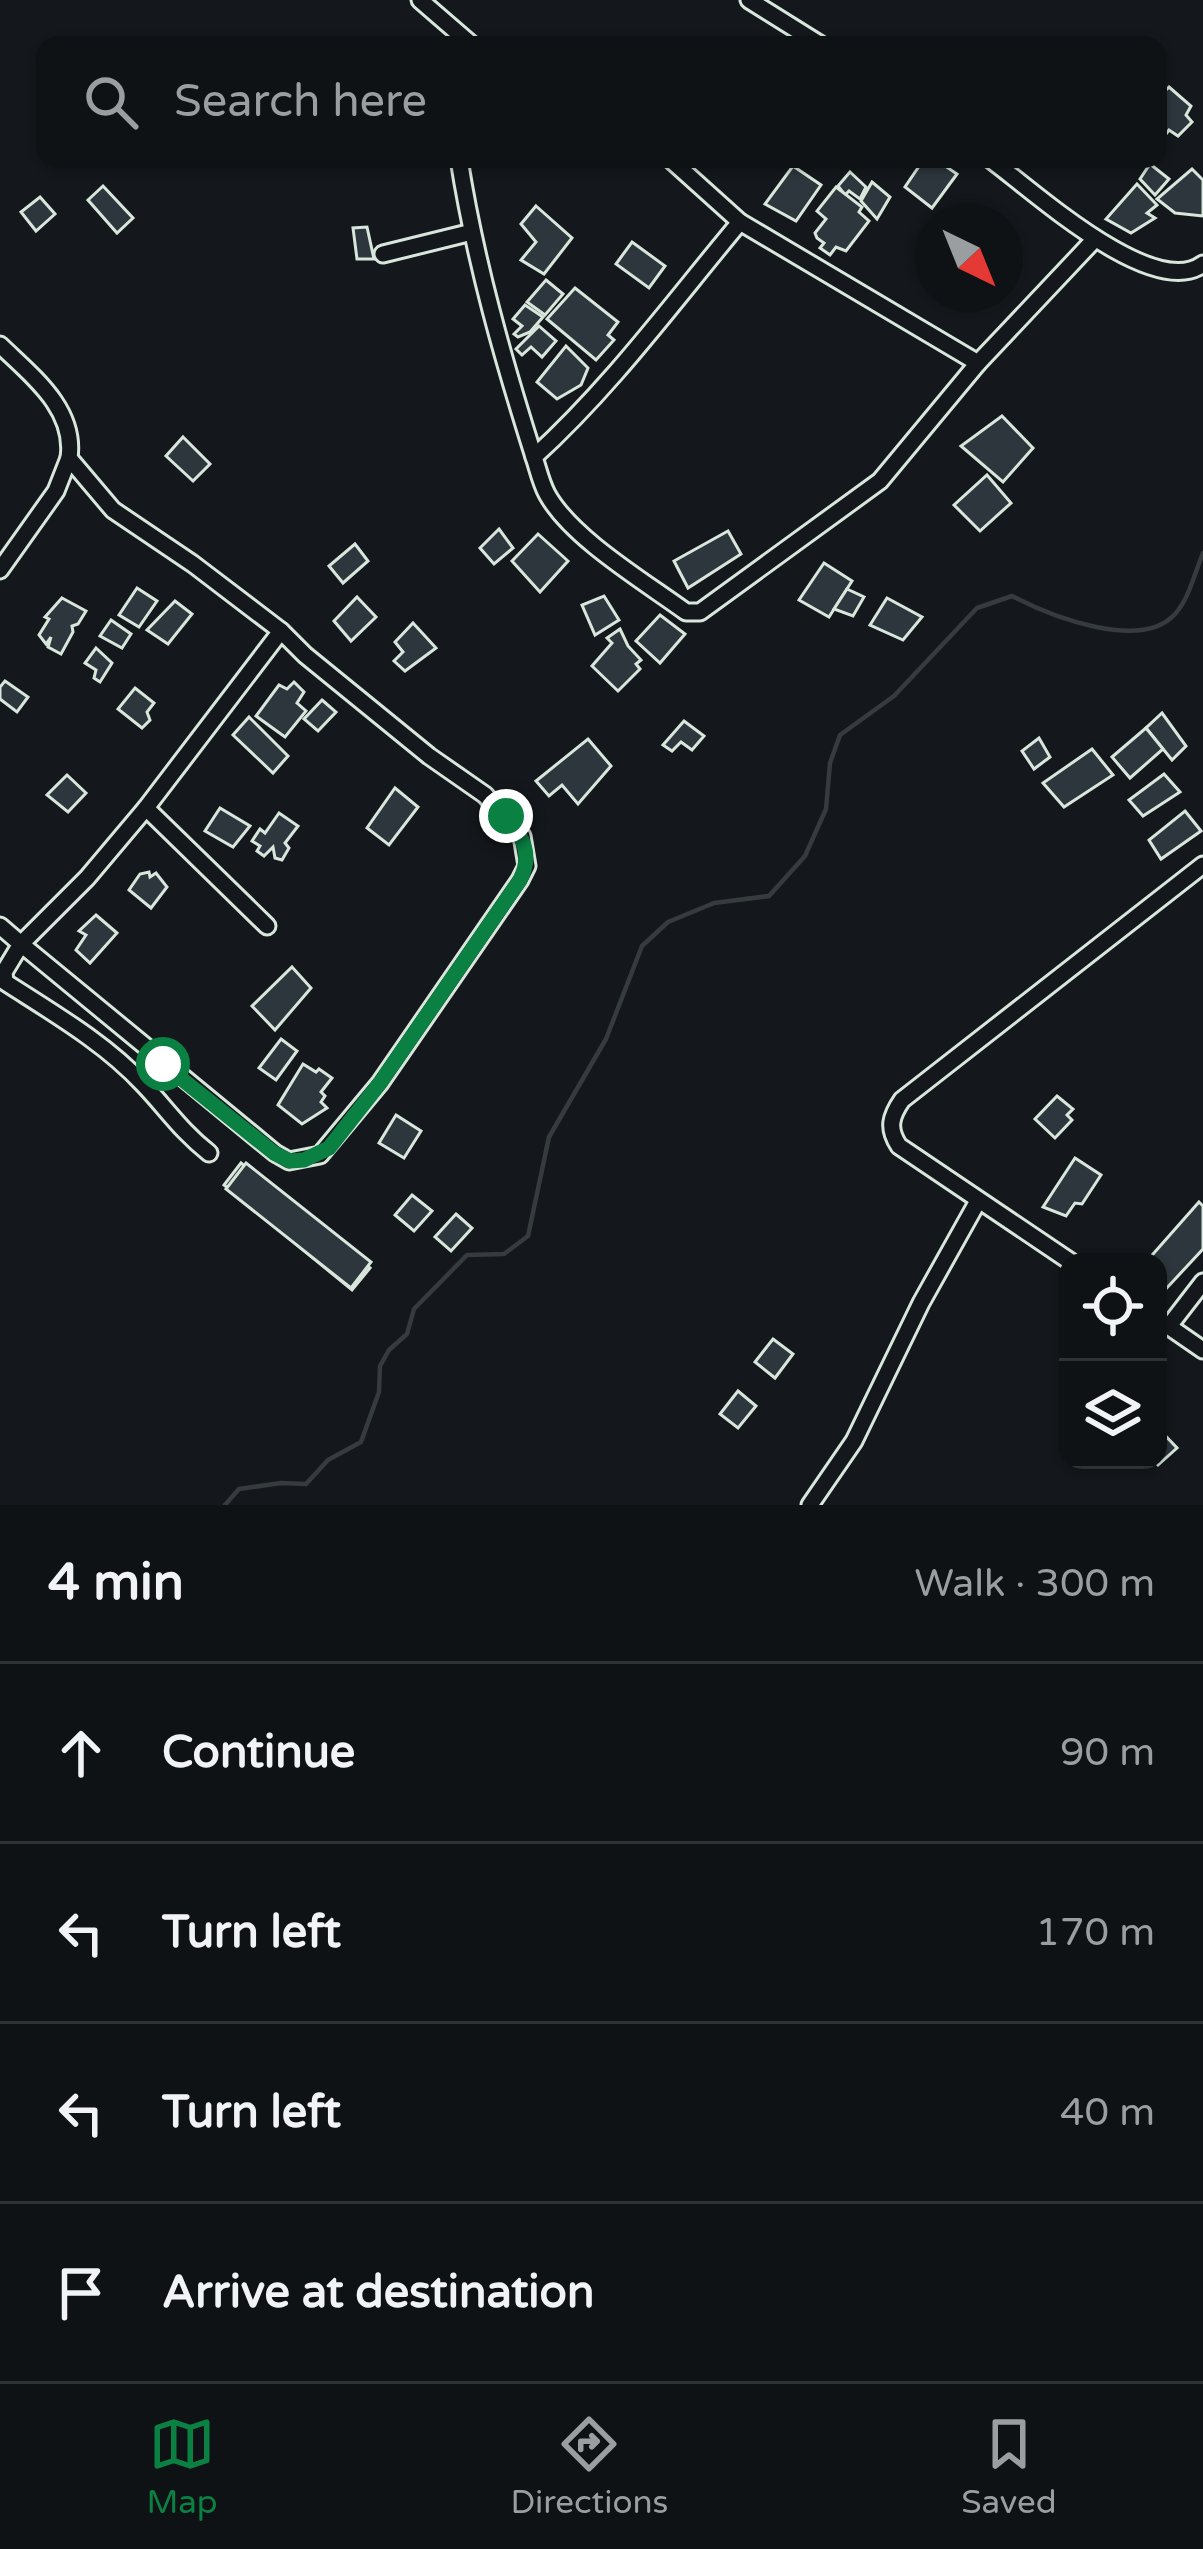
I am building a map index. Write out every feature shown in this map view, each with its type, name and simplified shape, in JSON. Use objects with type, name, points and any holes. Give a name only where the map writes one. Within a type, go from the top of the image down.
[{"type":"street","points":[[420,0],[462,36]]},
{"type":"street","points":[[749,0],[807,36]]},
{"type":"street","points":[[461,168],[504,362],[546,493],[588,538],[692,614],[880,481],[978,363],[1094,240]]},
{"type":"street","points":[[680,168],[740,221],[978,363]]},
{"type":"street","points":[[1002,168],[1094,240],[1174,275],[1203,264]]},
{"type":"street","points":[[535,457],[583,413],[740,221]]},
{"type":"street","points":[[383,254],[472,232]]},
{"type":"street","points":[[0,345],[60,408],[72,438],[56,491],[0,570]]},
{"type":"street","points":[[0,926],[274,1153],[290,1161],[304,1160],[329,1148],[380,1083],[502,910],[527,866],[522,836],[485,795],[429,756],[305,656],[281,631],[113,510],[69,458]]},
{"type":"street","points":[[208,1153],[178,1128],[142,1083],[89,1038],[5,982],[4,972],[21,944],[87,878],[146,808],[281,631]]},
{"type":"street","points":[[146,808],[266,926]]},
{"type":"street","points":[[1059,1254],[899,1146],[890,1127],[893,1112],[902,1100],[1203,865]]},
{"type":"street","points":[[810,1505],[854,1442],[921,1303],[978,1201]]},
{"type":"street","points":[[1167,1319],[1203,1282]]},
{"type":"street","points":[[1167,1326],[1203,1350]]},
{"type":"building","points":[[1167,89],[1191,106],[1186,115],[1192,122],[1178,136],[1167,133]]},
{"type":"building","points":[[792,168],[821,185],[796,221],[765,204]]},
{"type":"building","points":[[918,168],[948,168],[957,174],[935,204],[927,204],[905,187]]},
{"type":"building","points":[[1147,168],[1155,168],[1169,179],[1155,195],[1140,179]]},
{"type":"building","points":[[1192,169],[1203,180],[1203,216],[1175,213],[1157,199]]},
{"type":"building","points":[[850,172],[866,187],[860,199],[849,191],[845,195],[838,186]]},
{"type":"building","points":[[872,182],[890,197],[877,219],[861,201]]},
{"type":"building","points":[[1137,184],[1157,205],[1147,213],[1155,218],[1131,233],[1106,219]]},
{"type":"building","points":[[103,186],[133,218],[117,233],[88,200]]},
{"type":"building","points":[[836,187],[862,207],[859,212],[869,221],[846,251],[836,247],[830,255],[820,248],[824,243],[815,233],[826,219],[817,211]]},
{"type":"building","points":[[40,197],[55,214],[36,231],[21,212]]},
{"type":"building","points":[[536,206],[572,238],[544,274],[521,260],[536,242],[521,224]]},
{"type":"building","points":[[367,227],[374,259],[357,259],[353,228]]},
{"type":"building","points":[[632,242],[665,266],[649,288],[616,264]]},
{"type":"building","points":[[546,280],[563,294],[545,315],[527,302]]},
{"type":"building","points":[[575,288],[618,322],[608,335],[614,340],[596,360],[547,319]]},
{"type":"building","points":[[525,305],[543,317],[518,337],[514,334],[522,326],[513,319]]},
{"type":"building","points":[[539,326],[556,341],[542,357],[531,347],[522,355],[516,349]]},
{"type":"building","points":[[566,346],[588,368],[581,385],[557,399],[537,382]]},
{"type":"building","points":[[1002,416],[1033,448],[1003,482],[961,446]]},
{"type":"building","points":[[183,437],[210,464],[193,481],[166,456]]},
{"type":"building","points":[[987,475],[1011,503],[980,531],[954,505]]},
{"type":"building","points":[[499,529],[513,548],[494,564],[480,548]]},
{"type":"building","points":[[728,531],[741,554],[688,588],[674,561]]},
{"type":"building","points":[[538,534],[568,561],[540,592],[512,561]]},
{"type":"building","points":[[355,544],[368,561],[343,583],[329,566]]},
{"type":"building","points":[[824,563],[852,581],[829,617],[799,600]]},
{"type":"building","points":[[137,588],[157,601],[139,627],[119,615]]},
{"type":"building","points":[[847,589],[864,597],[853,616],[834,609]]},
{"type":"building","points":[[604,596],[619,620],[595,635],[582,605]]},
{"type":"building","points":[[357,597],[376,617],[351,641],[334,621]]},
{"type":"building","points":[[62,598],[86,611],[72,626],[61,654],[48,647],[51,637],[46,644],[39,635],[49,619],[45,617]]},
{"type":"building","points":[[887,598],[922,617],[903,640],[870,625]]},
{"type":"building","points":[[175,601],[192,614],[168,644],[147,630]]},
{"type":"building","points":[[660,615],[685,634],[660,663],[636,641]]},
{"type":"building","points":[[111,620],[131,634],[122,648],[100,636]]},
{"type":"building","points":[[413,623],[436,648],[405,671],[394,661],[403,652],[395,642]]},
{"type":"building","points":[[620,629],[641,660],[636,664],[640,669],[618,691],[592,666],[612,643],[607,638]]},
{"type":"building","points":[[96,648],[112,663],[100,682],[94,678],[96,670],[85,663]]},
{"type":"building","points":[[5,681],[28,697],[17,712],[0,699]]},
{"type":"building","points":[[294,682],[304,692],[297,703],[306,711],[285,737],[256,716],[279,685],[287,689]]},
{"type":"building","points":[[135,688],[154,703],[147,712],[150,720],[142,728],[118,709]]},
{"type":"building","points":[[322,700],[336,712],[318,731],[304,719]]},
{"type":"building","points":[[1162,713],[1186,746],[1172,760],[1146,728]]},
{"type":"building","points":[[249,717],[288,756],[273,773],[233,735]]},
{"type":"building","points":[[684,721],[704,736],[692,750],[681,742],[672,751],[663,745]]},
{"type":"building","points":[[1146,728],[1163,749],[1130,778],[1112,757]]},
{"type":"building","points":[[1039,738],[1050,757],[1034,769],[1022,751]]},
{"type":"building","points":[[588,739],[611,766],[578,804],[562,785],[549,796],[536,781]]},
{"type":"building","points":[[1092,749],[1113,775],[1064,807],[1043,783]]},
{"type":"building","points":[[1164,774],[1180,792],[1143,816],[1129,800]]},
{"type":"building","points":[[67,775],[86,793],[68,812],[47,795]]},
{"type":"building","points":[[395,788],[418,807],[389,845],[367,828]]},
{"type":"building","points":[[220,808],[250,826],[233,847],[205,831]]},
{"type":"building","points":[[1185,811],[1201,831],[1161,859],[1149,840]]},
{"type":"building","points":[[279,813],[298,826],[285,843],[289,848],[282,860],[275,858],[273,847],[264,856],[252,841],[260,829],[265,833]]},
{"type":"building","points":[[149,872],[150,877],[156,873],[167,887],[151,908],[129,890],[140,874]]},
{"type":"building","points":[[96,915],[117,933],[90,963],[76,950],[86,935],[79,931]]},
{"type":"building","points":[[292,967],[311,988],[275,1030],[252,1006]]},
{"type":"building","points":[[281,1039],[297,1051],[276,1080],[259,1068]]},
{"type":"building","points":[[303,1064],[332,1078],[321,1092],[327,1108],[302,1124],[278,1105]]},
{"type":"building","points":[[1057,1096],[1073,1109],[1067,1115],[1072,1120],[1055,1138],[1035,1119]]},
{"type":"building","points":[[396,1115],[421,1131],[404,1158],[379,1143]]},
{"type":"building","points":[[1075,1158],[1101,1175],[1082,1204],[1075,1203],[1066,1216],[1043,1207]]},
{"type":"building","points":[[241,1163],[370,1268],[352,1290],[224,1185]]},
{"type":"building","points":[[246,1163],[371,1262],[351,1288],[226,1189]]},
{"type":"building","points":[[412,1195],[432,1211],[414,1231],[395,1215]]},
{"type":"building","points":[[1199,1202],[1203,1206],[1203,1249],[1167,1288],[1167,1253],[1154,1253]]},
{"type":"building","points":[[456,1214],[472,1228],[451,1251],[435,1237]]},
{"type":"building","points":[[773,1339],[793,1354],[775,1378],[755,1362]]},
{"type":"building","points":[[738,1391],[756,1406],[738,1428],[720,1414]]},
{"type":"building","points":[[1167,1437],[1177,1448],[1167,1457]]},
{"type":"waterway","points":[[225,1505],[239,1489],[306,1484],[328,1460],[361,1442],[379,1392],[380,1366],[407,1334],[414,1309],[467,1255],[504,1254],[528,1236],[549,1137],[606,1039],[642,946],[668,922],[714,903],[769,896],[805,856],[826,809],[830,763],[840,735],[894,696],[977,608],[1012,596],[1071,621],[1141,630],[1160,625],[1180,608],[1203,553]]},
{"type":"route","points":[[163,1064],[274,1153],[290,1161],[320,1155],[380,1083],[520,880],[527,852],[522,836],[506,816]]}]
